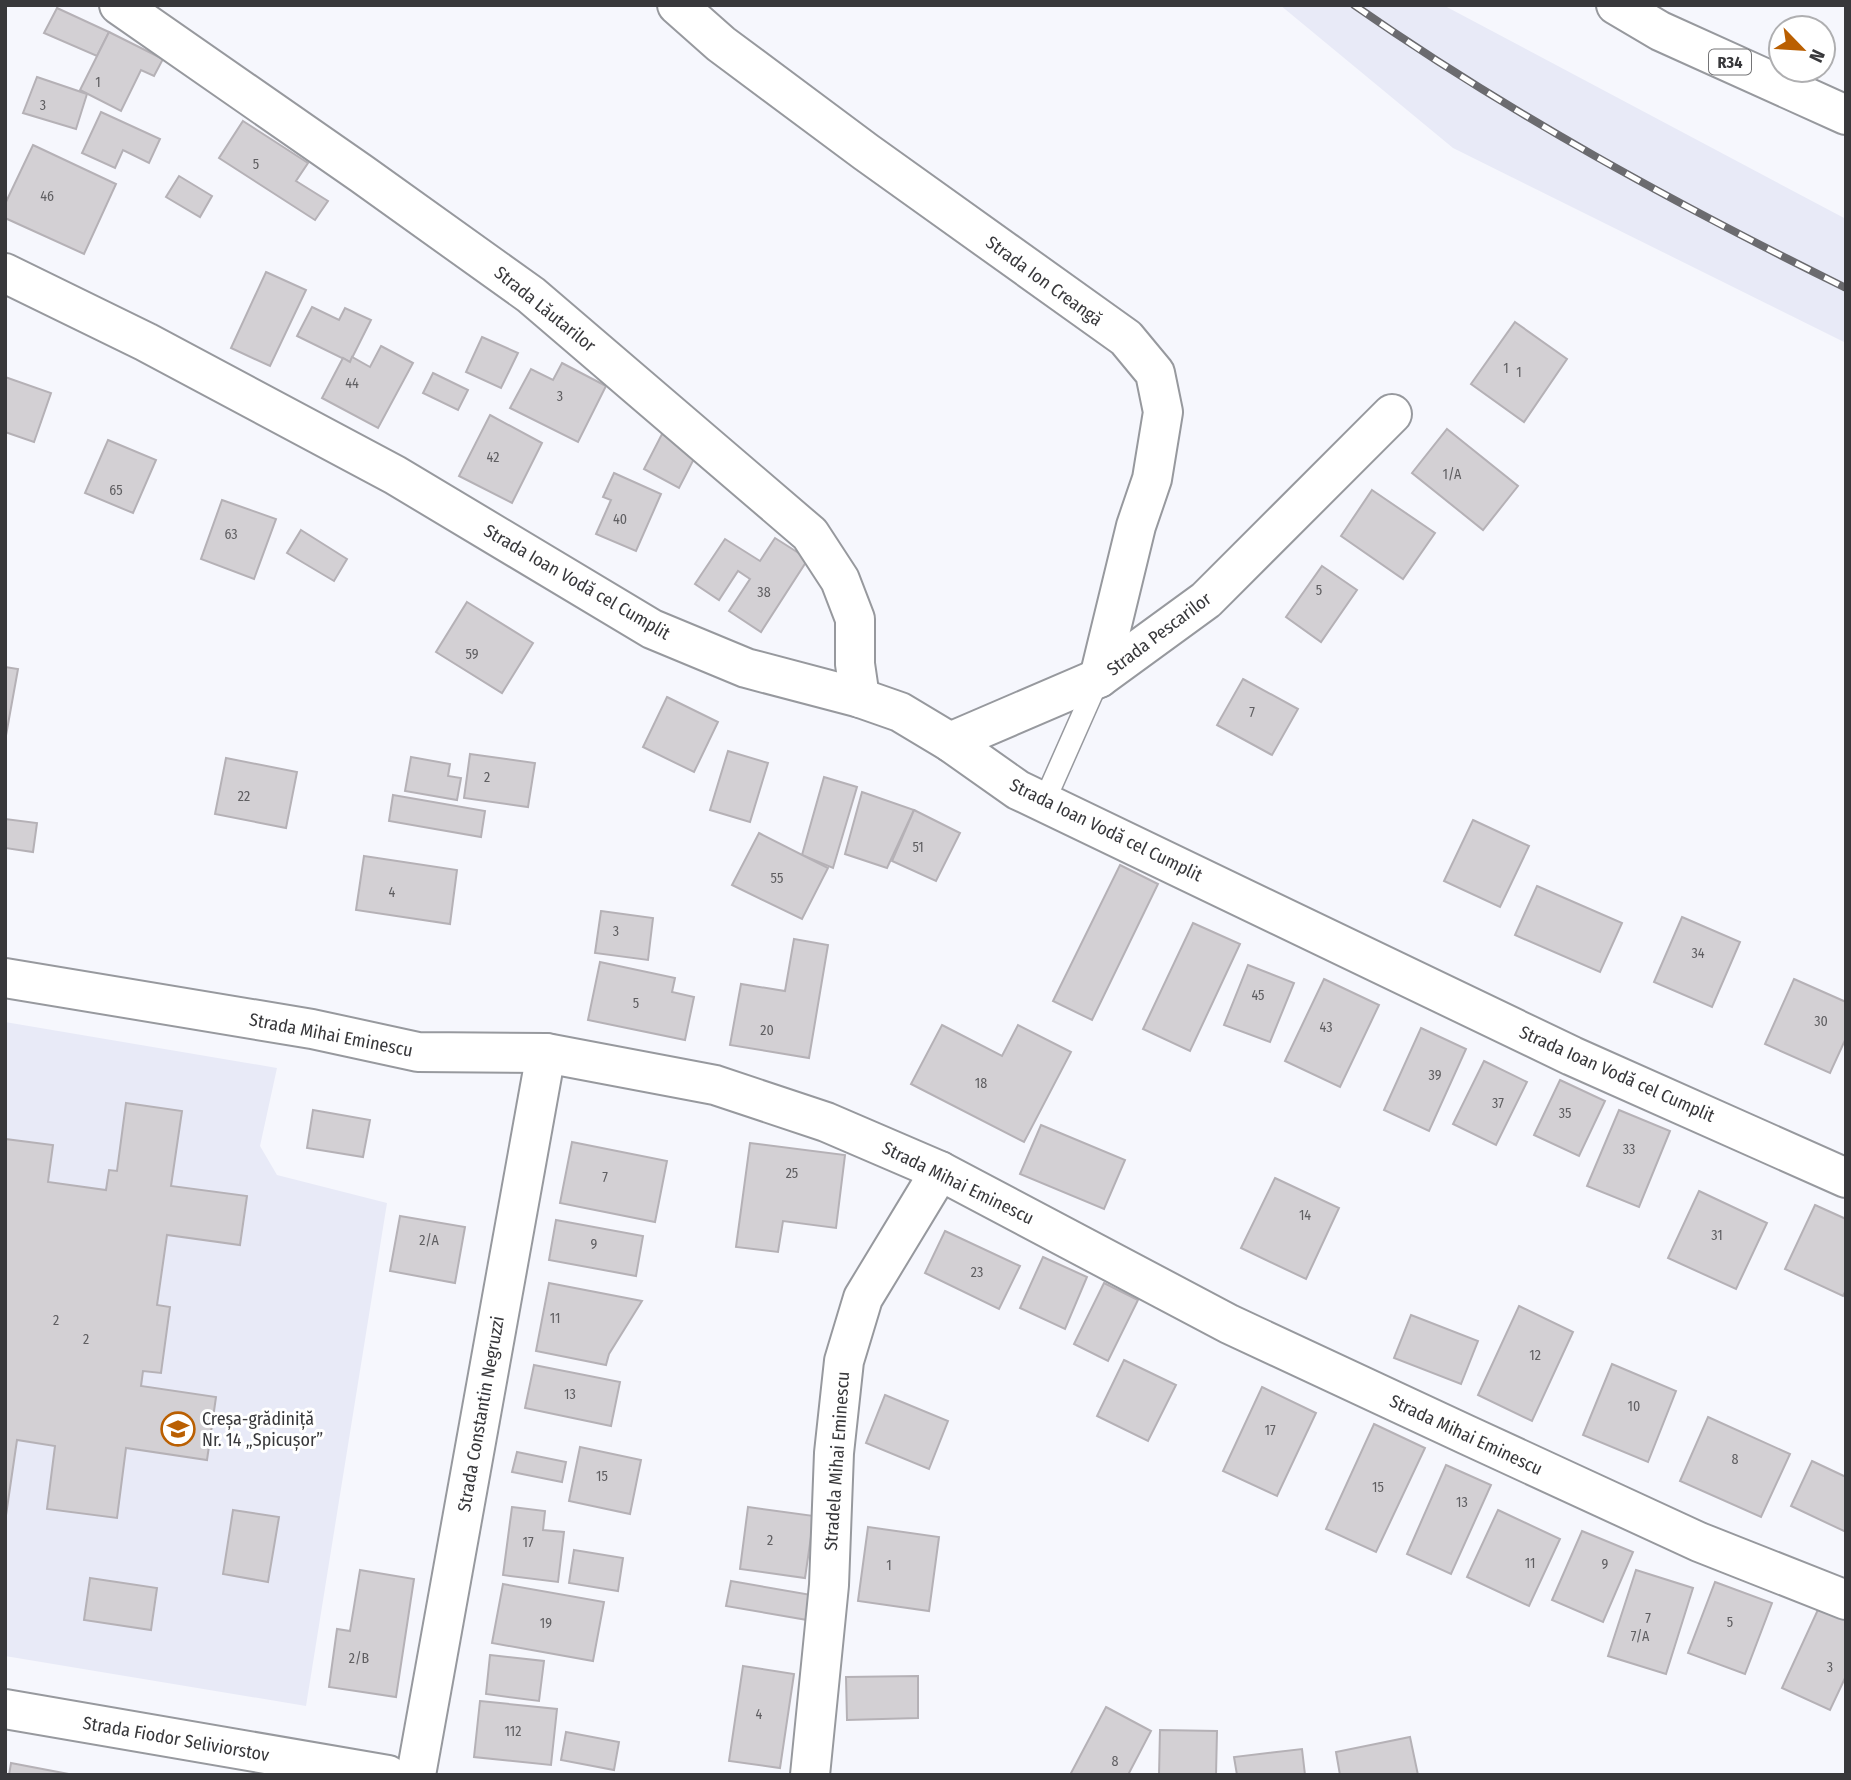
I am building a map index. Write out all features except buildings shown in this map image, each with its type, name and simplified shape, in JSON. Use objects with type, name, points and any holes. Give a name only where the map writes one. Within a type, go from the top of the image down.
[{"type":"street","name":"Strada Lăutarilor","points":[[119,5],[531,295],[810,534],[840,580],[855,618],[855,664],[860,698]]},
{"type":"street","name":"Strada Ion Creangă","points":[[677,5],[721,44],[855,144],[1126,338],[1155,373],[1163,412],[1152,479],[1136,526],[1099,678]]},
{"type":"street","name":"R34","points":[[1616,5],[1660,31],[1846,115]]},
{"type":"street","name":"Strada Ioan Vodă cel Cumplit","points":[[5,274],[146,342],[395,475],[652,629],[746,668],[860,698],[900,712],[950,742],[1018,789],[1044,802],[1572,1056],[1846,1178]]},
{"type":"street","name":"Strada Pescarilor","points":[[950,742],[1099,678],[1206,600],[1392,414]]},
{"type":"street","name":"Strada Mihai Eminescu","points":[[5,978],[312,1029],[418,1052],[546,1053],[715,1085],[826,1122],[940,1171],[1242,1329],[1699,1542],[1846,1600]]},
{"type":"street","name":"Strada Constantin Negruzzi","points":[[416,1775],[546,1053]]},
{"type":"street","name":"Stradela Mihai Eminescu","points":[[810,1775],[829,1585],[835,1453],[844,1362],[863,1298],[940,1171]]},
{"type":"street","name":"Strada Fiodor Seliviorstov","points":[[5,1709],[388,1775]]},
{"type":"lane","points":[[1044,802],[1099,678]]},
{"type":"shaded area","points":[[1280,5],[1443,5],[1846,219],[1846,343],[1453,148]]},
{"type":"shaded area","name":"Creșa-grădiniță Nr. 14 „Spicușor”","points":[[5,1022],[277,1068],[260,1146],[277,1175],[387,1203],[306,1706],[5,1656]]},
{"type":"railway","points":[[1354,5],[1473,83],[1595,156],[1719,224],[1846,288]]},
{"type":"place","name":"Creșa-grădiniță Nr. 14 „Spicușor”","points":[[178,1429]]}]
